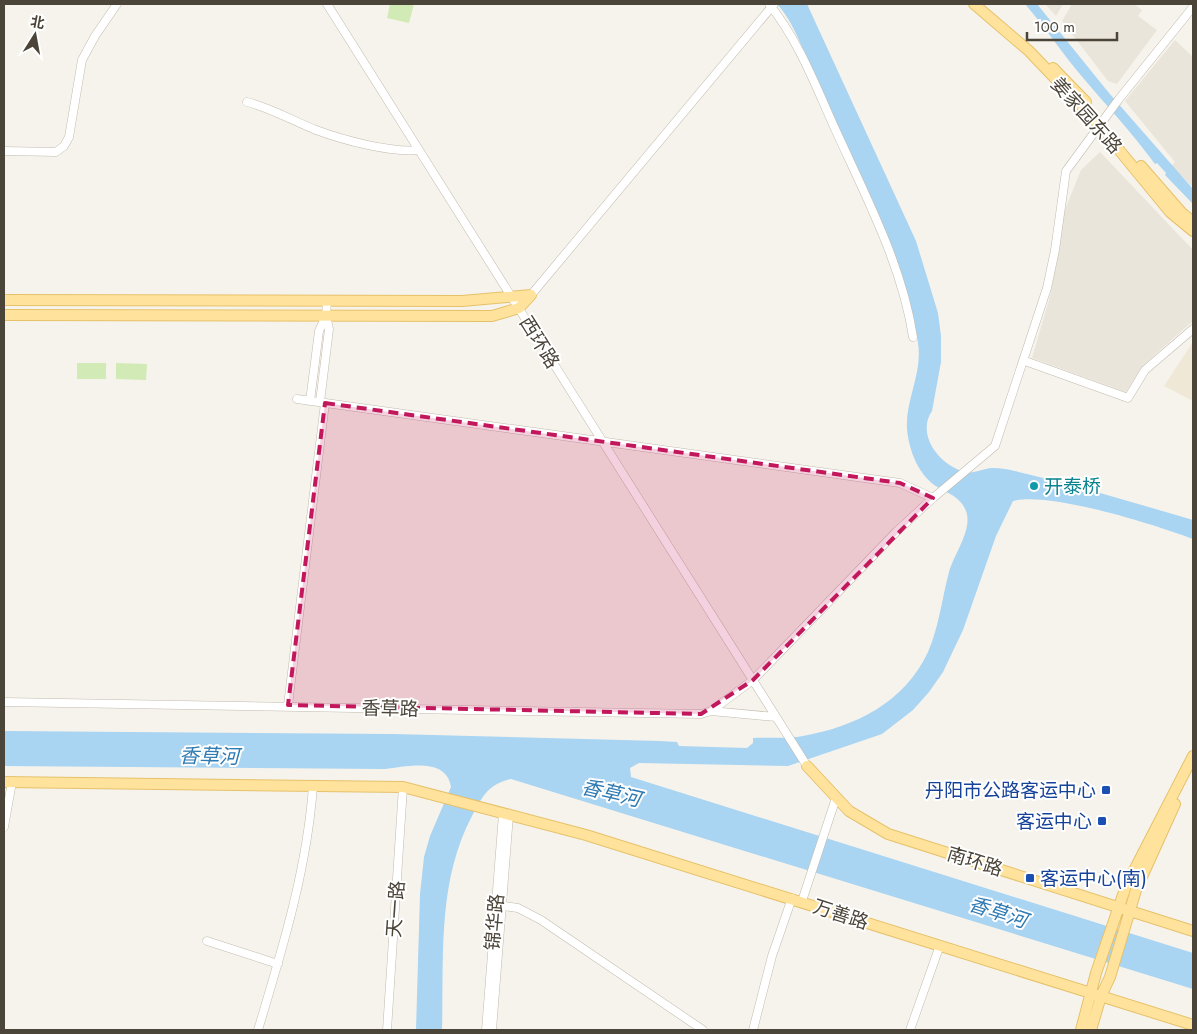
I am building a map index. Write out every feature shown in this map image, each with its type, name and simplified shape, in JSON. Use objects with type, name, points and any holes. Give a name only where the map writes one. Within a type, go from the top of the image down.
[{"type":"main road","name":"姜家园东路","points":[[974,4],[1029,51],[1103,120],[1170,212],[1193,231]]},
{"type":"main road","name":"姜家园东路","points":[[984,4],[999,15],[1072,86],[1181,212],[1193,222]]},
{"type":"main road","points":[[4,300],[462,301],[531,295]]},
{"type":"main road","points":[[4,315],[492,316],[519,308],[531,295]]},
{"type":"main road","points":[[1091,1030],[1096,994],[1096,973],[1112,922],[1157,824],[1193,756]]},
{"type":"main road","points":[[1081,1030],[1096,994],[1110,977],[1136,890],[1193,765]]},
{"type":"main road","name":"南环路","points":[[807,766],[849,811],[888,834],[1193,931]]},
{"type":"main road","name":"万善路","points":[[8,782],[404,787],[586,835],[802,901],[1193,1025]]},
{"type":"street","points":[[4,151],[56,152],[64,146],[69,137],[82,60],[95,36],[117,4]]},
{"type":"street","name":"西环路","points":[[327,4],[753,680]]},
{"type":"street","points":[[531,295],[771,5],[784,22],[798,47],[869,204],[900,285],[913,337]]},
{"type":"street","points":[[711,711],[753,680],[897,531],[995,446],[1025,361],[1047,288],[1055,250],[1066,171],[1119,99],[1193,7]]},
{"type":"street","points":[[248,102],[318,130],[378,146],[406,151],[419,150]]},
{"type":"street","points":[[288,705],[322,403],[329,329],[326,316],[327,301]]},
{"type":"street","points":[[310,401],[319,331],[326,316]]},
{"type":"street","points":[[1025,361],[1128,398],[1145,370],[1193,329]]},
{"type":"street","points":[[297,399],[900,483],[933,498]]},
{"type":"street","points":[[753,680],[807,766]]},
{"type":"street","name":"香草路","points":[[4,702],[288,705],[691,714],[711,711],[776,717]]},
{"type":"street","points":[[4,827],[8,782]]},
{"type":"street","points":[[258,1030],[294,903],[311,814],[313,786]]},
{"type":"street","name":"天一路","points":[[386,1030],[404,787]]},
{"type":"street","points":[[802,901],[836,798]]},
{"type":"street","name":"锦华路","points":[[492,1030],[506,815]]},
{"type":"street","points":[[753,1030],[772,956],[792,898]]},
{"type":"street","points":[[499,905],[518,908],[541,920],[703,1030]]},
{"type":"street","name":"锦华路","points":[[486,1030],[499,905]]},
{"type":"street","points":[[207,941],[278,964]]},
{"type":"street","points":[[910,1030],[940,945]]},
{"type":"highlighted area","points":[[325,403],[900,483],[933,498],[753,680],[701,714],[288,705]]},
{"type":"shaded area","points":[[1045,4],[1063,4],[1056,16]]},
{"type":"shaded area","points":[[1072,4],[1134,4],[1142,10],[1138,16],[1157,30],[1117,84],[1108,81],[1062,21]]},
{"type":"shaded area","points":[[1175,40],[1193,57],[1193,187],[1171,166],[1175,162],[1125,101]]},
{"type":"shaded area","points":[[1100,152],[1193,250],[1193,321],[1143,365],[1126,392],[1032,358],[1051,293],[1064,212],[1081,170]]},
{"type":"shaded area","points":[[1193,342],[1193,401],[1164,386]]},
{"type":"green space","points":[[390,4],[414,4],[409,23],[387,18]]},
{"type":"green space","points":[[77,363],[106,363],[106,379],[77,379]]},
{"type":"green space","points":[[116,363],[147,364],[146,380],[116,379]]},
{"type":"water","name":"香草河","points":[[777,4],[807,4],[916,241],[938,313],[941,336],[941,362],[932,411],[927,427],[927,435],[934,450],[946,463],[965,472],[993,468],[1010,470],[1090,490],[1193,520],[1193,539],[1129,518],[1076,505],[1030,499],[1013,501],[996,536],[963,630],[943,672],[913,710],[882,734],[788,766],[639,763],[630,768],[631,777],[1193,953],[1193,989],[511,779],[497,784],[487,792],[472,816],[461,841],[453,867],[445,920],[442,1030],[416,1030],[420,894],[424,857],[430,836],[451,787],[448,777],[442,771],[434,767],[414,765],[385,769],[4,766],[4,731],[393,734],[660,741],[677,742],[679,746],[747,748],[753,743],[753,738],[797,737],[822,732],[859,719],[892,698],[906,685],[918,670],[932,642],[951,565],[967,526],[966,511],[955,497],[932,483],[916,463],[907,429],[907,418],[919,354],[911,309],[893,260],[802,46],[788,19]]},
{"type":"water","points":[[1025,4],[1037,4],[1109,93],[1193,189],[1193,204],[1165,175],[1166,173],[1157,163],[1155,164],[1076,70]]},
{"type":"place","name":"开泰桥","points":[[1034,486]]},
{"type":"place","name":"丹阳市公路客运中心","points":[[1106,790]]},
{"type":"place","name":"客运中心","points":[[1102,821]]},
{"type":"place","name":"客运中心(南)","points":[[1030,878]]}]
